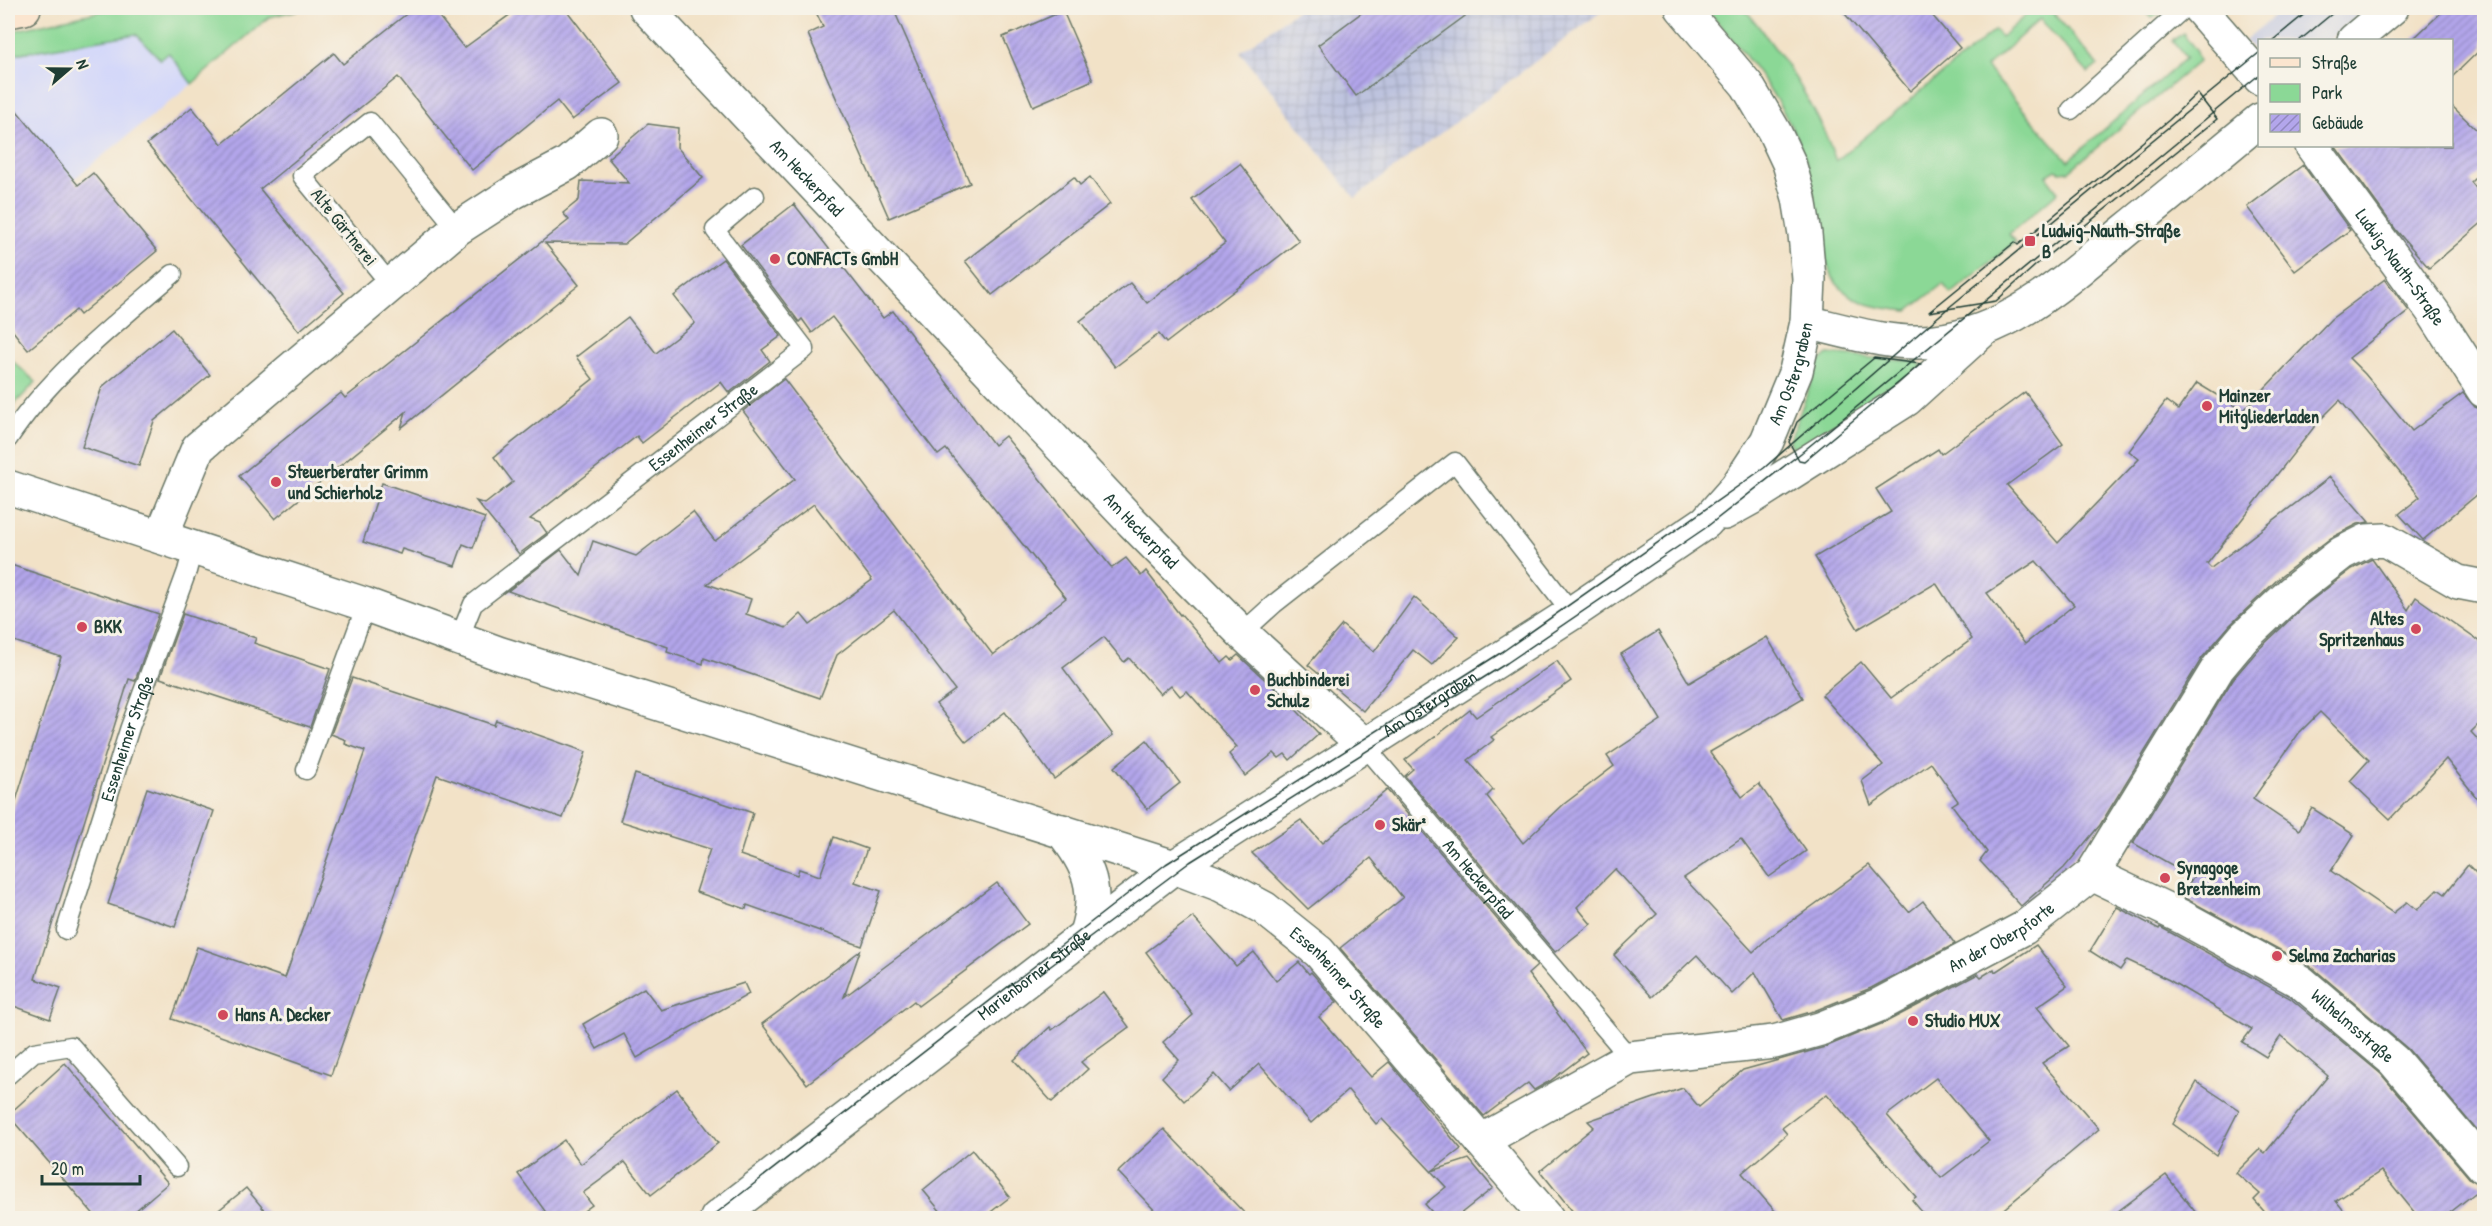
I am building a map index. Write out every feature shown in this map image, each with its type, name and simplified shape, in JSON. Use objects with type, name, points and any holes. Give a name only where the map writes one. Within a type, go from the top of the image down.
[{"type":"main road","points":[[8,11],[24,8]]},
{"type":"street","name":"Am Heckerpfad","points":[[646,8],[1132,522],[1242,633],[1364,745]]},
{"type":"street","points":[[1682,8],[1747,85],[1774,130],[1789,164],[1799,198],[1805,234],[1809,279],[1807,322]]},
{"type":"street","points":[[2199,8],[2258,77]]},
{"type":"street","points":[[2355,39],[2392,8]]},
{"type":"street","name":"Am Ostergraben","points":[[1364,745],[1572,613],[1706,522],[1736,488],[1767,441],[1796,371],[1807,322],[1876,338],[1909,342],[1959,337],[1986,328],[2042,299],[2258,121]]},
{"type":"street","points":[[161,537],[198,448],[457,229],[514,192],[567,164],[601,135]]},
{"type":"street","name":"Ludwig-Nauth-Straße","points":[[2313,147],[2433,312],[2484,391]]},
{"type":"street","points":[[1706,522],[1751,498],[1907,399],[1986,328]]},
{"type":"street","name":"Essenheimer Straße","points":[[8,487],[364,604],[459,639],[1174,867],[1221,885],[1264,908],[1286,923],[1319,952],[1547,1218]]},
{"type":"street","name":"An der Oberpforte","points":[[1481,1141],[1630,1058],[1774,1042],[1820,1029],[1879,1005],[2024,928],[2092,874],[2218,668],[2244,636],[2292,592],[2342,553],[2366,542],[2385,540],[2471,584]]},
{"type":"street","name":"Marienborner Straße","points":[[717,1218],[954,1043],[1086,933],[1174,867],[1364,745]]},
{"type":"street","points":[[1062,831],[1081,855],[1091,884],[1091,908],[1086,933]]},
{"type":"street","name":"Wilhelmsstraße","points":[[2092,874],[2182,917],[2301,982],[2394,1061],[2484,1167]]},
{"type":"lane","points":[[2071,110],[2184,8]]},
{"type":"lane","name":"Alte Gärtnerei","points":[[391,285],[302,176],[370,122],[457,229]]},
{"type":"lane","name":"Essenheimer Straße","points":[[459,639],[473,604],[805,349],[715,230],[755,196]]},
{"type":"lane","points":[[8,439],[27,411],[80,355],[173,274]]},
{"type":"lane","points":[[1242,633],[1274,604],[1455,462],[1572,613]]},
{"type":"lane","name":"Essenheimer Straße","points":[[66,930],[130,727],[187,571],[193,548]]},
{"type":"lane","points":[[306,770],[360,622],[364,604]]},
{"type":"lane","name":"Am Heckerpfad","points":[[1364,745],[1630,1058]]},
{"type":"lane","points":[[8,1075],[34,1052],[71,1046],[177,1167]]},
{"type":"shaded area","points":[[1300,8],[1606,8],[1355,198],[1240,52]]},
{"type":"shaded area","points":[[2284,8],[2367,8],[2329,39],[2258,39],[2258,54],[2245,40]]},
{"type":"shaded area","points":[[136,34],[159,59],[169,53],[192,84],[64,187],[53,173],[8,211],[8,55]]},
{"type":"green space","points":[[115,8],[307,8],[269,17],[192,84],[169,53],[160,59],[136,34],[8,55],[8,32]]},
{"type":"green space","points":[[1705,8],[1744,8],[1797,80],[1819,119],[1836,161],[1995,30],[2001,37],[2034,8],[2056,8],[2052,11],[2098,65],[2088,73],[2040,19],[1986,67],[2068,161],[2186,58],[2172,41],[2183,33],[2195,49],[2199,61],[2069,171],[2056,170],[2046,176],[2058,192],[2009,234],[2015,242],[1951,294],[1943,284],[1908,311],[1870,305],[1852,297],[1837,284],[1826,260],[1810,177],[1799,142],[1777,100],[1764,81]]},
{"type":"green space","points":[[2142,8],[2161,8],[2165,12],[2151,18]]},
{"type":"green space","points":[[1828,354],[1917,362],[1924,367],[1799,460],[1789,442],[1819,362]]},
{"type":"green space","points":[[8,357],[36,382],[8,411],[8,391],[12,385],[8,383]]},
{"type":"building","points":[[414,8],[432,8],[464,48],[519,8],[565,8],[622,83],[572,120],[557,101],[472,170],[398,77],[260,189],[344,293],[299,331],[147,144],[192,107],[222,144],[334,53],[343,64]]},
{"type":"building","points":[[814,8],[893,8],[970,183],[889,218],[808,34],[823,27]]},
{"type":"building","points":[[1368,8],[1476,8],[1356,96],[1318,45]]},
{"type":"building","points":[[1840,8],[1926,8],[1960,48],[1910,91]]},
{"type":"building","points":[[2446,8],[2484,8],[2484,46],[2453,76],[2453,39],[2413,39]]},
{"type":"building","points":[[1063,11],[1093,80],[1033,106],[1003,37]]},
{"type":"building","points":[[8,100],[78,185],[93,173],[157,251],[80,315],[76,310],[28,350],[8,325]]},
{"type":"building","points":[[2453,107],[2484,137],[2484,169],[2471,182],[2484,198],[2484,221],[2429,268],[2396,230],[2336,147],[2453,147]]},
{"type":"building","points":[[648,124],[678,128],[677,147],[703,178],[624,244],[545,243],[579,285],[401,428],[406,412],[275,519],[239,476],[341,393],[345,398],[569,220],[563,213],[579,200],[581,181],[629,183],[608,158]]},
{"type":"building","points":[[1240,164],[1299,241],[1166,343],[1159,334],[1115,367],[1080,321],[1130,283],[1147,303],[1225,243],[1192,200]]},
{"type":"building","points":[[2303,165],[2350,230],[2295,271],[2247,207]]},
{"type":"building","points":[[1074,177],[1080,185],[1090,177],[1110,204],[992,295],[965,261]]},
{"type":"building","points":[[794,204],[883,318],[893,311],[994,445],[1005,436],[1112,568],[1126,558],[1141,576],[1146,571],[1180,615],[1222,663],[1229,657],[1232,660],[1238,655],[1284,697],[1319,734],[1290,760],[1285,754],[1279,758],[1274,753],[1245,776],[1229,754],[1237,747],[1187,691],[1180,696],[1171,685],[1160,694],[1129,658],[1124,662],[1104,637],[1063,668],[1113,735],[1054,779],[1005,712],[966,742],[936,704],[955,690],[894,610],[837,655],[820,698],[704,658],[703,664],[667,652],[668,647],[508,591],[561,550],[581,576],[593,541],[636,556],[693,512],[715,541],[795,479],[743,411],[784,379],[993,655],[1066,598],[946,449],[938,455],[832,317],[812,333],[802,319],[799,322],[741,245]],"holes":[[[814,504],[872,580],[810,625],[801,614],[786,628],[746,614],[751,599],[707,584]]]},
{"type":"building","points":[[723,259],[781,336],[762,350],[770,361],[729,393],[721,382],[642,443],[637,436],[530,519],[540,523],[547,533],[519,554],[476,501],[485,504],[513,482],[494,457],[593,379],[576,357],[628,317],[656,353],[695,323],[674,296]]},
{"type":"building","points":[[2385,279],[2409,311],[2349,358],[2412,431],[2463,393],[2475,407],[2484,410],[2484,489],[2423,540],[2399,514],[2420,497],[2340,400],[2318,422],[2207,564],[2211,568],[2330,477],[2369,522],[2358,524],[2331,538],[2279,578],[2230,625],[2202,658],[2100,825],[2064,868],[2021,906],[1980,861],[1987,852],[1952,805],[1958,801],[1931,763],[1871,805],[1862,781],[1883,765],[1822,695],[1861,662],[1891,698],[1972,639],[1936,583],[1858,629],[1815,557],[1891,512],[1876,489],[1938,449],[1941,454],[2025,392],[2063,444],[2007,485],[2058,543],[2139,459],[2129,451],[2166,401],[2178,410],[2197,383],[2243,411],[2331,319]],"holes":[[[2036,561],[2074,605],[2025,644],[1987,593]]]},
{"type":"building","points":[[172,329],[210,375],[154,421],[139,466],[82,447],[102,387]]},
{"type":"building","points":[[382,483],[485,518],[473,548],[463,544],[455,566],[402,549],[400,554],[363,542]]},
{"type":"building","points":[[2372,559],[2408,610],[2416,597],[2484,645],[2484,719],[2471,732],[2484,746],[2484,807],[2446,759],[2390,819],[2350,781],[2369,760],[2320,712],[2299,733],[2253,799],[2299,830],[2312,808],[2354,835],[2331,871],[2393,913],[2407,902],[2417,910],[2438,889],[2445,894],[2468,865],[2484,881],[2484,1139],[2408,1049],[2313,968],[2181,896],[2193,877],[2133,843],[2233,679],[2258,650],[2304,606],[2352,569]]},
{"type":"building","points":[[8,564],[159,614],[135,681],[129,679],[35,979],[61,988],[50,1019],[8,1004],[8,826],[61,657],[8,639]]},
{"type":"building","points":[[1414,597],[1459,637],[1432,665],[1413,650],[1363,711],[1308,665],[1342,625],[1374,652]]},
{"type":"building","points":[[183,614],[256,638],[254,643],[330,669],[310,727],[160,678]]},
{"type":"building","points":[[1658,631],[1689,683],[1767,637],[1803,698],[1710,752],[1742,797],[1759,784],[1806,851],[1769,877],[1741,839],[1684,878],[1753,952],[1767,939],[1869,865],[1909,912],[1923,901],[1955,944],[1871,988],[1814,1011],[1783,1020],[1755,972],[1732,994],[1697,955],[1652,997],[1614,955],[1657,914],[1615,869],[1577,907],[1591,924],[1555,952],[1405,776],[1413,769],[1405,760],[1470,710],[1476,717],[1557,661],[1571,681],[1491,737],[1494,740],[1468,760],[1493,790],[1487,796],[1523,843],[1564,804],[1614,766],[1607,756],[1661,720],[1621,654]]},
{"type":"building","points":[[352,678],[494,725],[496,720],[586,752],[563,818],[437,775],[331,1075],[172,1019],[197,947],[285,978],[365,751],[345,744],[346,740],[331,734]]},
{"type":"building","points":[[1147,740],[1180,783],[1147,809],[1114,767]]},
{"type":"building","points":[[635,774],[753,813],[740,855],[797,875],[799,869],[820,876],[834,837],[867,849],[855,882],[881,891],[862,946],[747,905],[746,909],[696,892],[710,849],[620,821]]},
{"type":"building","points":[[147,788],[214,811],[175,927],[108,904]]},
{"type":"building","points":[[1387,790],[1537,966],[1528,974],[1587,1053],[1534,1090],[1528,1083],[1484,1116],[1340,948],[1403,898],[1371,858],[1308,909],[1252,853],[1301,820],[1322,843]]},
{"type":"building","points":[[997,883],[1028,924],[918,1006],[914,1001],[807,1084],[762,1024],[860,951],[844,997]]},
{"type":"building","points":[[2117,907],[2159,929],[2160,927],[2290,998],[2381,1074],[2470,1179],[2484,1186],[2443,1218],[2419,1218],[2381,1171],[2336,1201],[2350,1218],[2270,1218],[2254,1200],[2260,1194],[2236,1173],[2260,1149],[2265,1153],[2328,1076],[2281,1036],[2266,1057],[2242,1042],[2252,1029],[2169,980],[2127,960],[2120,970],[2090,951]]},
{"type":"building","points":[[1193,917],[1236,966],[1254,952],[1276,981],[1299,962],[1309,974],[1311,972],[1337,1002],[1319,1017],[1371,1077],[1389,1062],[1461,1149],[1432,1171],[1469,1159],[1493,1188],[1455,1218],[1437,1218],[1425,1204],[1446,1187],[1382,1119],[1376,1124],[1348,1090],[1311,1123],[1259,1064],[1229,1091],[1214,1074],[1184,1101],[1162,1077],[1179,1060],[1163,1042],[1193,1015],[1146,952]]},
{"type":"building","points":[[2036,945],[2067,986],[2037,1007],[2069,1046],[2042,1063],[2099,1129],[1993,1218],[1927,1218],[1912,1200],[1916,1197],[1827,1094],[1782,1128],[1787,1134],[1742,1173],[1781,1218],[1578,1218],[1540,1171],[1594,1127],[1588,1121],[1683,1088],[1699,1107],[1743,1070],[1825,1047],[1886,1022],[1978,974],[1981,977],[1994,969],[1995,972]],"holes":[[[1936,1078],[1989,1141],[1941,1178],[1887,1115]]]},
{"type":"building","points":[[744,983],[749,994],[637,1058],[624,1034],[597,1049],[583,1024],[644,988],[661,1010]]},
{"type":"building","points":[[1103,992],[1129,1027],[1081,1062],[1088,1069],[1052,1102],[1014,1060],[1050,1027],[1052,1030]]},
{"type":"building","points":[[65,1063],[168,1183],[127,1218],[97,1218],[8,1115]]},
{"type":"building","points":[[2197,1082],[2239,1110],[2216,1155],[2173,1124]]},
{"type":"building","points":[[677,1089],[718,1143],[651,1195],[625,1162],[583,1193],[592,1205],[574,1218],[550,1218],[518,1174],[564,1140],[581,1164]]},
{"type":"building","points":[[1164,1129],[1249,1218],[1162,1218],[1118,1172]]},
{"type":"building","points":[[972,1150],[1010,1197],[983,1218],[946,1218],[923,1190]]},
{"type":"building","points":[[2166,1175],[2200,1218],[2109,1218]]},
{"type":"building","points":[[246,1188],[271,1218],[209,1218]]},
{"type":"tram line","points":[[2274,39],[2312,8]]},
{"type":"tram line","points":[[2301,39],[2339,8]]},
{"type":"tram line","points":[[710,1218],[1166,864],[1502,652],[1764,468],[1947,309],[2258,54]]},
{"type":"tram line","points":[[1040,974],[1190,862],[1507,663],[1704,529],[1801,453],[2258,76]]},
{"type":"tram line","points":[[2197,93],[2217,119],[2036,265],[1996,301],[1929,312],[2015,242],[2018,245],[2169,120],[2197,93]]},
{"type":"tram line","points":[[1874,358],[1921,364],[1804,461],[1799,460],[1789,442],[1797,422],[1874,358]]},
{"type":"place","name":"Ludwig-Nauth-Straße B","points":[[2030,241]]},
{"type":"place","name":"CONFACTs GmbH","points":[[775,259]]},
{"type":"place","name":"Mainzer Mitgliederladen","points":[[2207,406]]},
{"type":"place","name":"Steuerberater Grimm und Schierholz","points":[[276,482]]},
{"type":"place","name":"BKK","points":[[82,627]]},
{"type":"place","name":"Altes Spritzenhaus","points":[[2416,629]]},
{"type":"place","name":"Buchbinderei Schulz","points":[[1255,690]]},
{"type":"place","name":"Skär²","points":[[1380,825]]},
{"type":"place","name":"Synagoge Bretzenheim","points":[[2165,878]]},
{"type":"place","name":"Selma Zacharias","points":[[2277,956]]},
{"type":"place","name":"Hans A. Decker","points":[[223,1015]]},
{"type":"place","name":"Studio MUX","points":[[1913,1021]]}]
